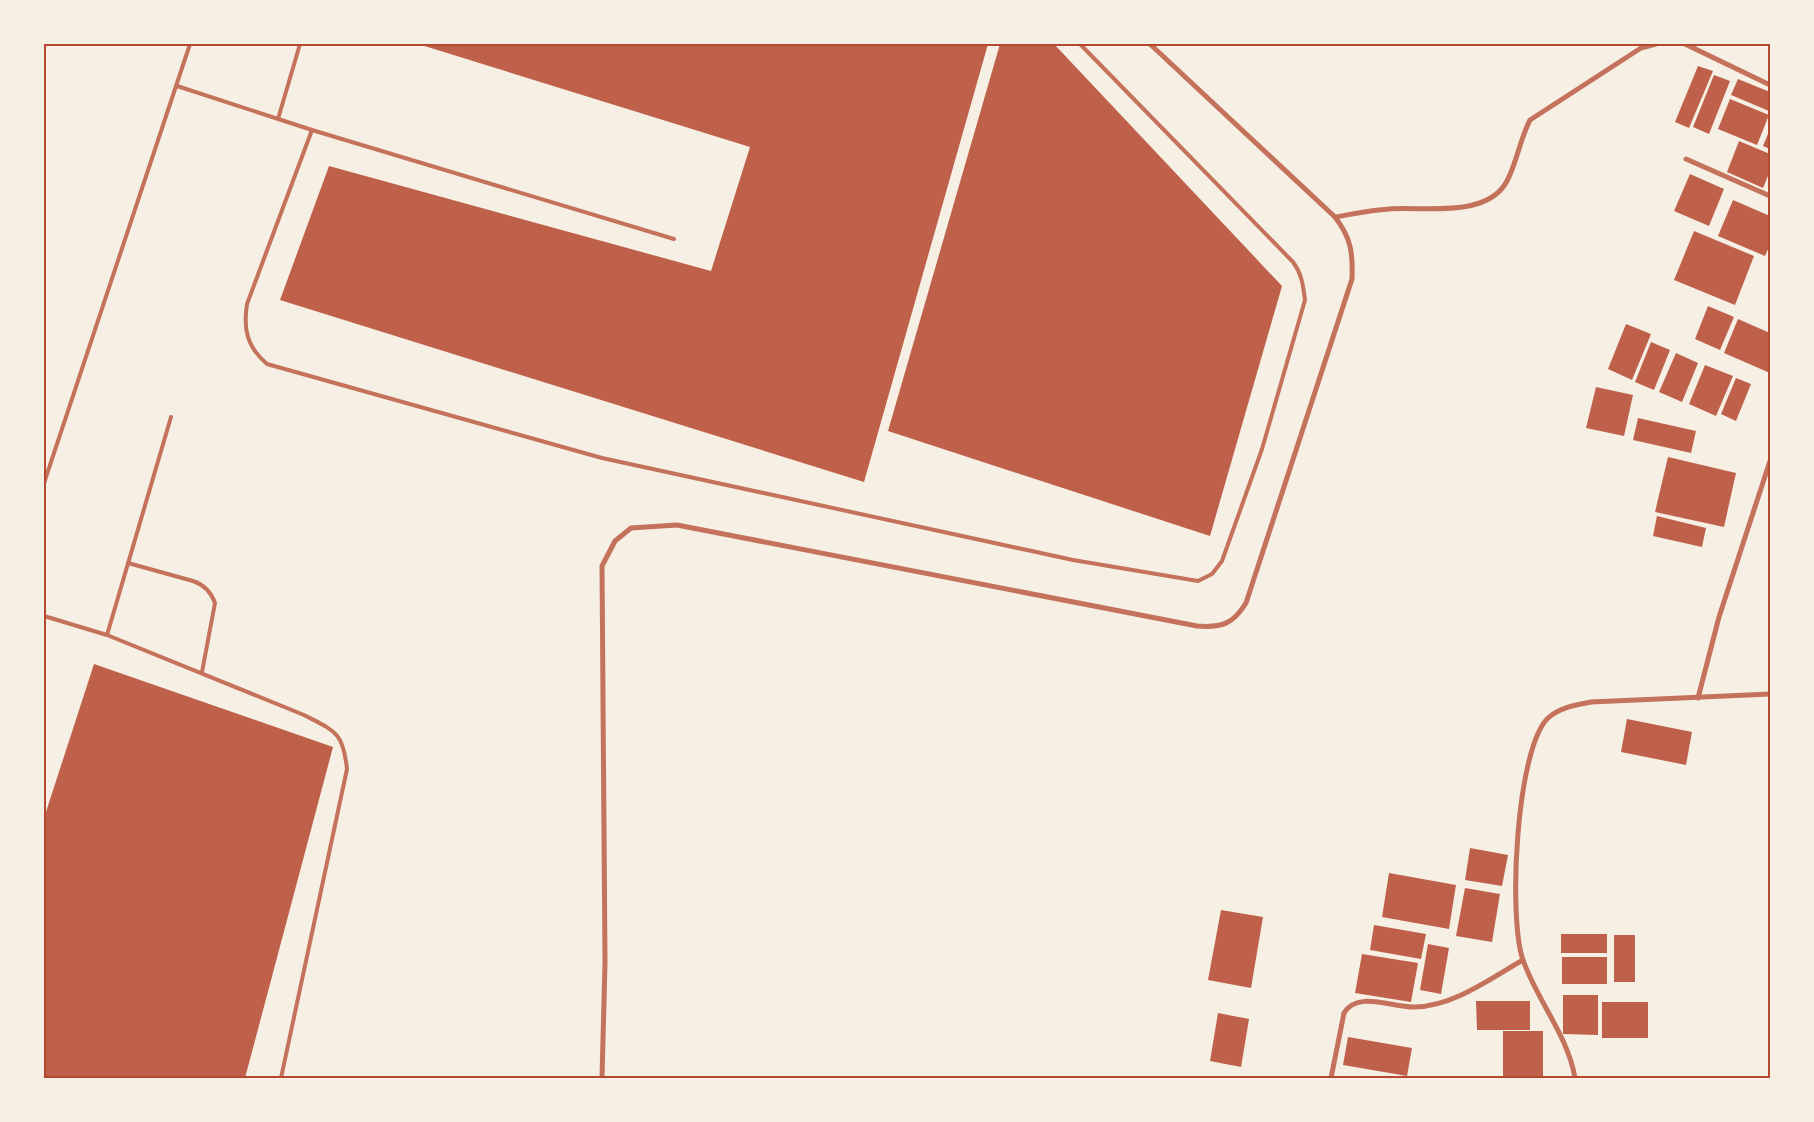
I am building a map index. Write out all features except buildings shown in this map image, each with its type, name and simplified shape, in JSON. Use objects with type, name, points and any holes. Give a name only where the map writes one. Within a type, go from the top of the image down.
[{"type":"street","points":[[602,1078],[605,953],[602,566],[615,541],[631,528],[677,525],[1197,626],[1211,627],[1237,618],[1246,603],[1352,278],[1353,256],[1347,232],[1335,216],[1150,44]]},
{"type":"street","points":[[1335,216],[1389,209],[1446,210],[1467,207],[1488,198],[1500,191],[1507,182],[1522,135],[1530,120],[1641,48],[1656,44]]},
{"type":"street","points":[[1685,44],[1770,84]]},
{"type":"street","points":[[1686,159],[1770,196]]},
{"type":"street","points":[[1698,698],[1719,617],[1770,461]]},
{"type":"street","points":[[1575,1078],[1558,1031],[1523,960],[1516,934],[1514,894],[1518,848],[1526,775],[1536,741],[1548,719],[1565,707],[1591,702],[1770,694]]},
{"type":"street","points":[[1331,1078],[1344,1013],[1348,1006],[1357,1001],[1415,1007],[1435,1005],[1475,988],[1523,960]]},
{"type":"lane","points":[[44,483],[190,44]]},
{"type":"lane","points":[[278,119],[300,44]]},
{"type":"lane","points":[[312,130],[247,304],[244,323],[249,339],[257,355],[268,364],[602,458],[1073,560],[1198,581],[1212,574],[1222,561],[1262,449],[1305,300],[1303,282],[1300,271],[1293,262],[1080,44]]},
{"type":"lane","points":[[176,86],[312,130],[674,239]]},
{"type":"lane","points":[[106,635],[172,417]]},
{"type":"lane","points":[[128,563],[194,581],[204,585],[212,595],[215,603],[202,672]]},
{"type":"lane","points":[[44,616],[106,635],[202,672],[326,726],[332,730],[344,746],[347,769],[281,1078]]}]
